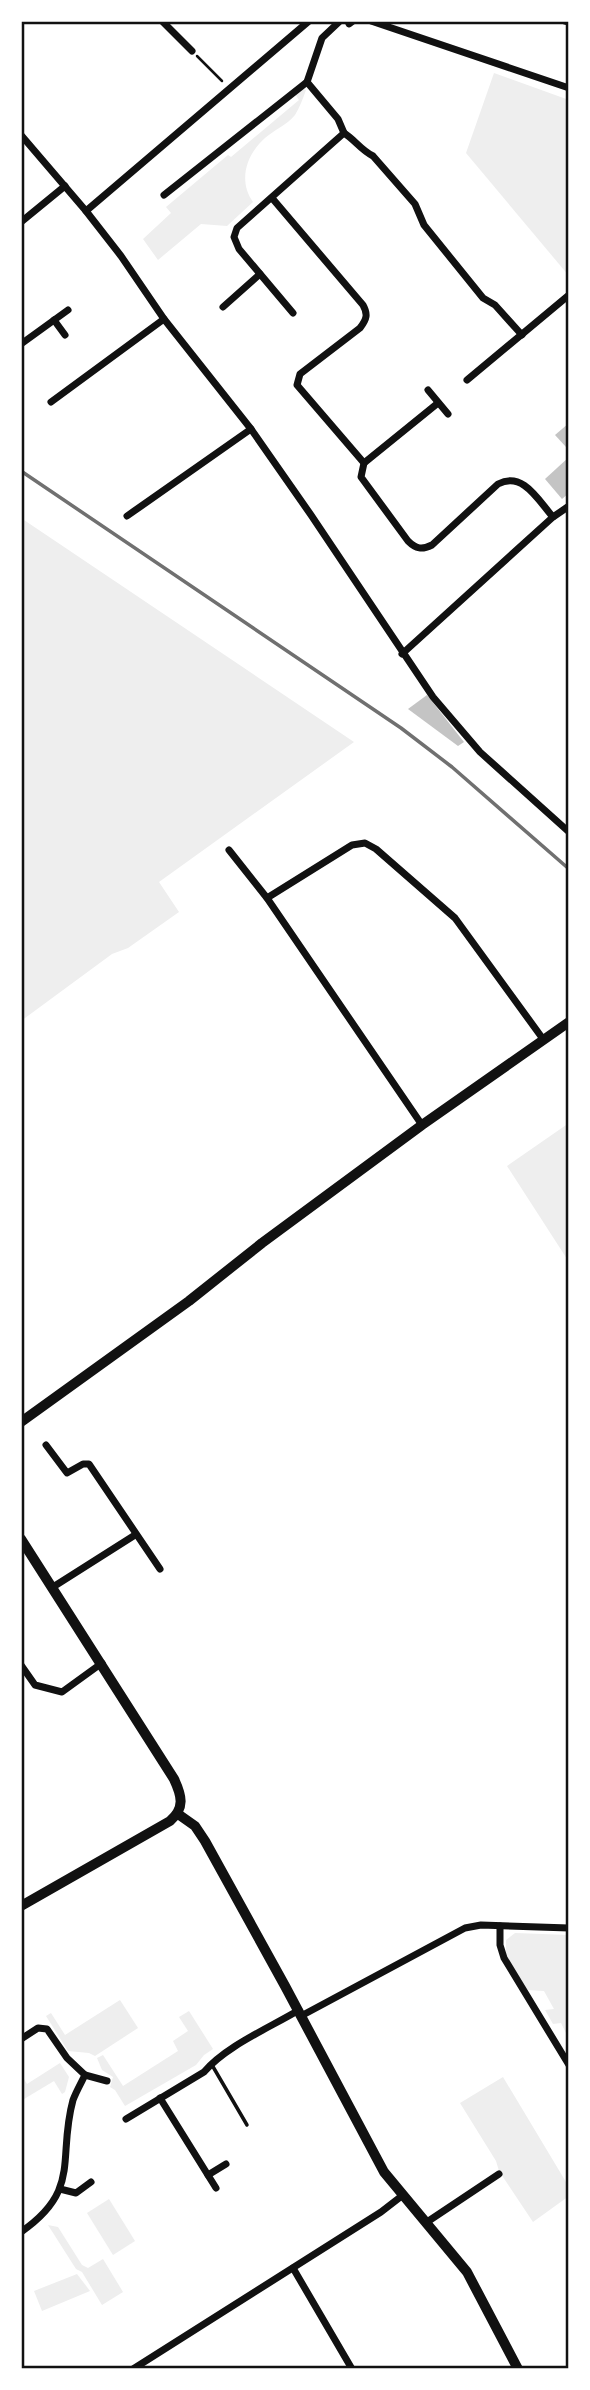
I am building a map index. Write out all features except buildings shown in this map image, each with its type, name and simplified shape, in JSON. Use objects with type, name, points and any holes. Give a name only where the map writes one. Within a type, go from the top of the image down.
[{"type":"main road","points":[[21,1422],[189,1301],[262,1243],[422,1125],[569,1022]]},
{"type":"main road","points":[[21,1539],[174,1779],[182,1803],[178,1814],[170,1821],[21,1906]]},
{"type":"street","points":[[162,21],[192,51]]},
{"type":"street","points":[[86,211],[309,21]]},
{"type":"street","points":[[164,195],[307,82],[322,38],[341,21]]},
{"type":"street","points":[[371,21],[569,88]]},
{"type":"street","points":[[307,82],[338,119],[344,133],[353,138],[363,151],[373,156],[415,204],[424,225],[483,298],[495,305],[522,335]]},
{"type":"street","points":[[293,313],[239,249],[234,237],[237,228],[344,133]]},
{"type":"street","points":[[21,135],[86,211],[164,318],[251,429],[312,515],[433,697],[480,752],[569,832]]},
{"type":"street","points":[[21,222],[65,186]]},
{"type":"street","points":[[272,198],[363,304],[367,313],[360,328],[300,374],[297,385],[364,463]]},
{"type":"street","points":[[223,307],[260,274]]},
{"type":"street","points":[[467,380],[569,295]]},
{"type":"street","points":[[21,344],[68,310]]},
{"type":"street","points":[[51,402],[164,318]]},
{"type":"street","points":[[54,320],[65,335]]},
{"type":"street","points":[[428,390],[448,414]]},
{"type":"street","points":[[438,402],[364,463],[361,477],[415,547],[424,549],[432,545],[506,480],[517,480],[524,484],[553,517]]},
{"type":"street","points":[[127,516],[251,429]]},
{"type":"street","points":[[402,654],[553,517],[569,506]]},
{"type":"street","points":[[267,898],[352,845],[365,843],[376,849],[455,918],[543,1039]]},
{"type":"street","points":[[229,850],[267,898],[422,1125]]},
{"type":"street","points":[[46,1444],[67,1473],[83,1464],[89,1464],[160,1569]]},
{"type":"street","points":[[53,1587],[135,1535]]},
{"type":"street","points":[[21,1665],[35,1685],[62,1692],[102,1663]]},
{"type":"street","points":[[178,1814],[195,1826],[205,1841],[384,2172],[467,2272],[518,2369]]},
{"type":"street","points":[[126,2119],[204,2072],[211,2063],[300,2013],[465,1928],[481,1925],[569,1928]]},
{"type":"street","points":[[500,1926],[500,1945],[504,1958],[569,2066]]},
{"type":"street","points":[[21,2039],[38,2028],[47,2029],[66,2057],[85,2075],[107,2081]]},
{"type":"street","points":[[21,2232],[40,2217],[60,2189],[65,2173],[74,2098],[85,2075]]},
{"type":"street","points":[[160,2098],[216,2188]]},
{"type":"street","points":[[208,2175],[226,2164]]},
{"type":"street","points":[[427,2222],[499,2174]]},
{"type":"street","points":[[60,2189],[76,2193],[91,2182]]},
{"type":"street","points":[[133,2369],[402,2195]]},
{"type":"street","points":[[293,2268],[352,2369]]},
{"type":"street","points":[[147,2360],[153,2369]]},
{"type":"lane","points":[[211,2063],[247,2125]]},
{"type":"path","points":[[192,51],[219,77]]},
{"type":"shaded area","points":[[494,73],[569,100],[569,276],[466,153]]},
{"type":"shaded area","points":[[306,90],[295,115],[265,138],[249,160],[245,177],[248,194],[253,202],[227,226],[201,224],[158,260],[143,239],[171,213],[166,207],[299,100],[295,94]]},
{"type":"shaded area","points":[[21,518],[354,742],[159,882],[179,912],[128,948],[112,954],[21,1021]]},
{"type":"shaded area","points":[[569,1123],[569,1262],[507,1166]]},
{"type":"shaded area","points":[[515,1933],[569,1935],[569,2039],[561,2023],[553,2024],[545,2010],[554,2009],[544,1991],[527,1990],[506,1955],[506,1940]]},
{"type":"shaded area","points":[[120,2000],[138,2028],[95,2056],[68,2051],[46,2016],[51,2013],[65,2035]]},
{"type":"shaded area","points":[[189,2011],[213,2049],[196,2065],[125,2106],[110,2087],[113,2077],[102,2070],[97,2058],[103,2055],[123,2086],[178,2051],[173,2041],[188,2031],[179,2017]]},
{"type":"shaded area","points":[[60,2063],[69,2077],[65,2092],[62,2094],[54,2081],[24,2099],[21,2094],[21,2074],[27,2084]]},
{"type":"shaded area","points":[[503,2077],[569,2187],[569,2196],[533,2222],[499,2171],[496,2161],[460,2103]]},
{"type":"shaded area","points":[[109,2199],[135,2241],[113,2255],[87,2213]]},
{"type":"shaded area","points":[[48,2225],[58,2227],[82,2265],[88,2268],[103,2259],[123,2292],[102,2305]]},
{"type":"shaded area","points":[[77,2274],[90,2291],[42,2311],[34,2291]]},
{"type":"railway","points":[[21,471],[401,728],[452,767],[569,869]]}]
